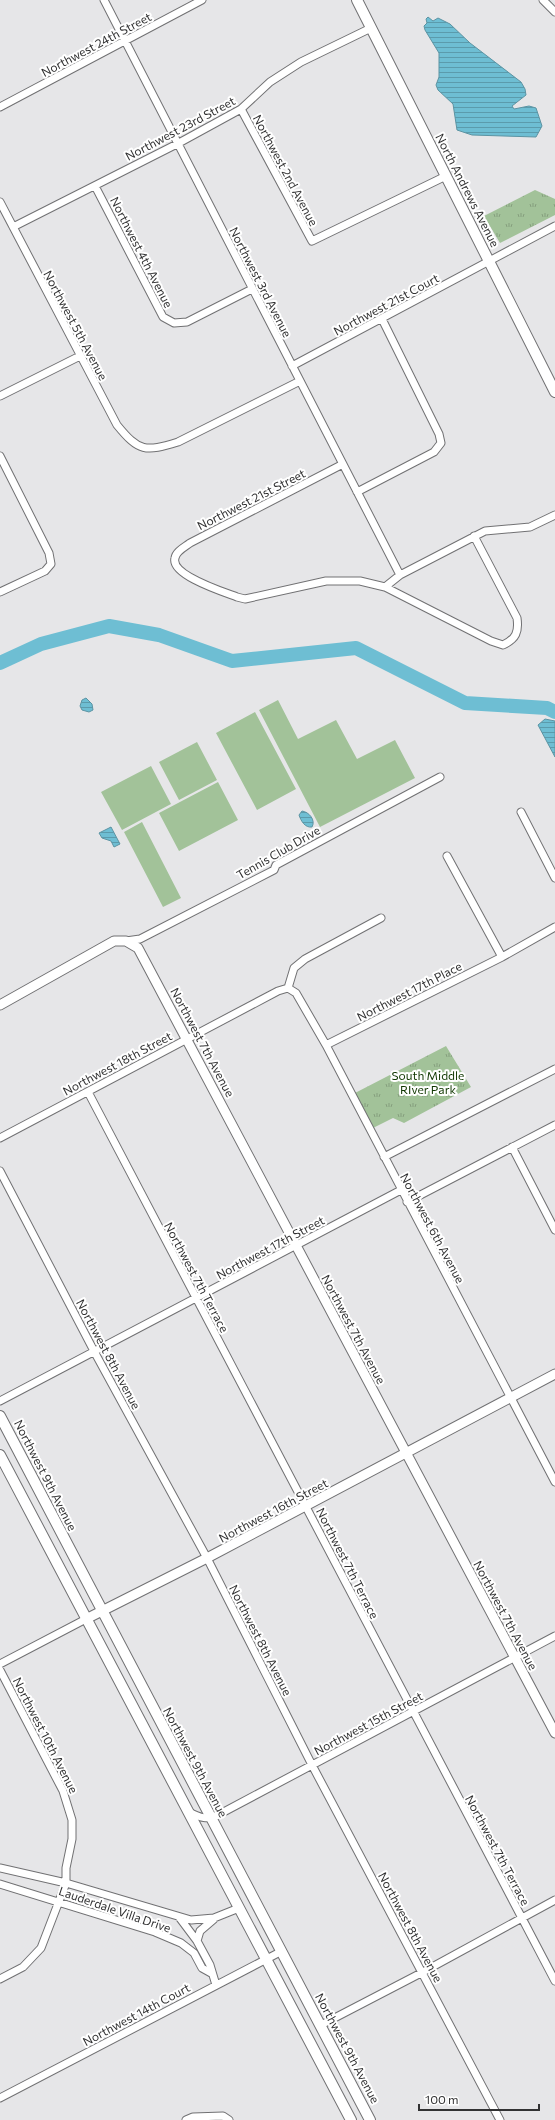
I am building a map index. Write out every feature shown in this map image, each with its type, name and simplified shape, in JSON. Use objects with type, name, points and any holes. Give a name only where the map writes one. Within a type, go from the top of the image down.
[{"type":"main road","name":"North Andrews Avenue","points":[[357,0],[555,392]]},
{"type":"main road","name":"Northwest 9th Avenue","points":[[0,1416],[321,2024],[370,2120]]},
{"type":"main road","points":[[0,1456],[351,2120]]},
{"type":"street","name":"Northwest 3rd Avenue","points":[[104,0],[400,575]]},
{"type":"street","name":"Northwest 24th Street","points":[[0,106],[202,0]]},
{"type":"street","points":[[542,0],[555,12]]},
{"type":"street","name":"Northwest 23rd Street","points":[[13,227],[177,144],[241,109],[270,82],[301,62],[371,28]]},
{"type":"street","name":"Northwest 2nd Avenue","points":[[241,109],[312,241],[446,176]]},
{"type":"street","name":"Northwest 4th Avenue","points":[[95,186],[162,317],[174,323],[187,322],[252,289]]},
{"type":"street","name":"Northwest 5th Avenue","points":[[0,202],[117,425],[132,443],[144,449],[162,447],[178,442],[300,381]]},
{"type":"street","name":"Northwest 21st Court","points":[[292,366],[555,226]]},
{"type":"street","points":[[357,492],[434,452],[442,443],[440,434],[382,319]]},
{"type":"street","points":[[0,396],[80,356]]},
{"type":"street","points":[[0,592],[40,574],[50,564],[49,552],[1,459]]},
{"type":"street","name":"Northwest 21st Street","points":[[343,464],[190,543],[178,552],[174,559],[176,567],[183,574],[245,599],[326,581],[360,581],[385,587]]},
{"type":"street","points":[[474,536],[517,618],[519,628],[515,637],[503,645],[491,641],[385,587],[400,575],[474,536],[485,531],[530,527],[555,515]]},
{"type":"street","name":"Tennis Club Drive","points":[[126,941],[140,939],[274,870],[276,865],[440,777]]},
{"type":"street","points":[[521,812],[555,878]]},
{"type":"street","points":[[447,856],[502,957]]},
{"type":"street","points":[[288,988],[294,968],[305,959],[381,918]]},
{"type":"street","name":"Northwest 17th Place","points":[[326,1045],[502,957],[555,927]]},
{"type":"street","points":[[0,1005],[114,941],[126,941]]},
{"type":"street","name":"Northwest 7th Avenue","points":[[126,941],[138,948],[188,1038],[555,1733]]},
{"type":"street","name":"Northwest 18th Street","points":[[0,1138],[278,991],[288,988]]},
{"type":"street","name":"Northwest 6th Avenue","points":[[288,988],[296,993],[326,1045],[555,1482]]},
{"type":"street","points":[[384,1157],[555,1069]]},
{"type":"street","name":"Northwest 7th Terrace","points":[[88,1092],[555,1981]]},
{"type":"street","points":[[408,1202],[555,1125]]},
{"type":"street","points":[[512,1147],[555,1230]]},
{"type":"street","name":"Northwest 8th Avenue","points":[[0,1171],[95,1353],[207,1558],[312,1765],[423,1972],[500,2120]]},
{"type":"street","name":"Northwest 17th Street","points":[[0,1401],[196,1300],[401,1190]]},
{"type":"street","name":"Northwest 16th Street","points":[[0,1664],[207,1558],[555,1374]]},
{"type":"street","name":"Northwest 15th Street","points":[[211,1818],[555,1636]]},
{"type":"street","name":"Northwest 10th Avenue","points":[[0,1670],[63,1791],[69,1807],[72,1820],[72,1838],[66,1868],[66,1883]]},
{"type":"street","points":[[189,1812],[198,1817],[211,1818]]},
{"type":"street","name":"Lauderdale Villa Drive","points":[[0,1868],[66,1883],[191,1920],[214,1918],[239,1908]]},
{"type":"street","points":[[0,1978],[23,1967],[41,1948],[66,1883]]},
{"type":"street","name":"Lauderdale Villa Drive","points":[[0,1884],[59,1901],[155,1932],[181,1943],[194,1953],[202,1968],[211,1973]]},
{"type":"street","points":[[321,2024],[423,1972],[555,1900]]},
{"type":"street","name":"Lauderdale Villa Drive","points":[[179,1917],[197,1941],[210,1965],[211,1973],[216,1984]]},
{"type":"street","name":"Lauderdale Villa Drive","points":[[197,1941],[200,1931],[214,1918]]},
{"type":"street","name":"Northwest 14th Court","points":[[0,2098],[216,1984],[282,1951]]},
{"type":"street","points":[[186,2120],[193,2117],[226,2118]]},
{"type":"green space","points":[[535,190],[555,199],[555,215],[500,243],[484,216]]},
{"type":"green space","points":[[278,700],[298,739],[336,720],[357,759],[395,740],[415,778],[320,827],[259,710]]},
{"type":"green space","points":[[255,712],[296,789],[257,810],[216,733]]},
{"type":"green space","points":[[197,742],[217,780],[179,800],[159,762]]},
{"type":"green space","points":[[151,766],[171,804],[122,830],[101,792]]},
{"type":"green space","points":[[218,782],[238,820],[179,851],[159,813]]},
{"type":"green space","points":[[142,822],[181,898],[163,907],[124,832]]},
{"type":"green space","name":"South Middle RIver Park","points":[[446,1046],[471,1087],[404,1123],[393,1118],[373,1128],[355,1093]]},
{"type":"water","points":[[428,17],[433,21],[438,18],[450,24],[470,43],[521,82],[525,89],[526,95],[512,106],[514,109],[529,106],[536,108],[542,126],[536,137],[472,135],[457,130],[453,104],[438,90],[436,85],[439,77],[439,53],[425,30],[424,26],[427,23],[426,19]]},
{"type":"water","points":[[86,698],[92,704],[93,710],[89,712],[82,710],[80,706],[82,700]]},
{"type":"water","points":[[545,719],[555,721],[555,757],[538,725]]},
{"type":"water","points":[[302,811],[311,817],[313,822],[312,827],[305,825],[302,822],[299,815]]},
{"type":"water","points":[[111,827],[120,844],[114,847],[111,841],[102,838],[99,833]]},
{"type":"waterway","points":[[0,663],[41,644],[109,626],[159,635],[232,661],[356,648],[465,703],[547,708],[555,712]]}]
